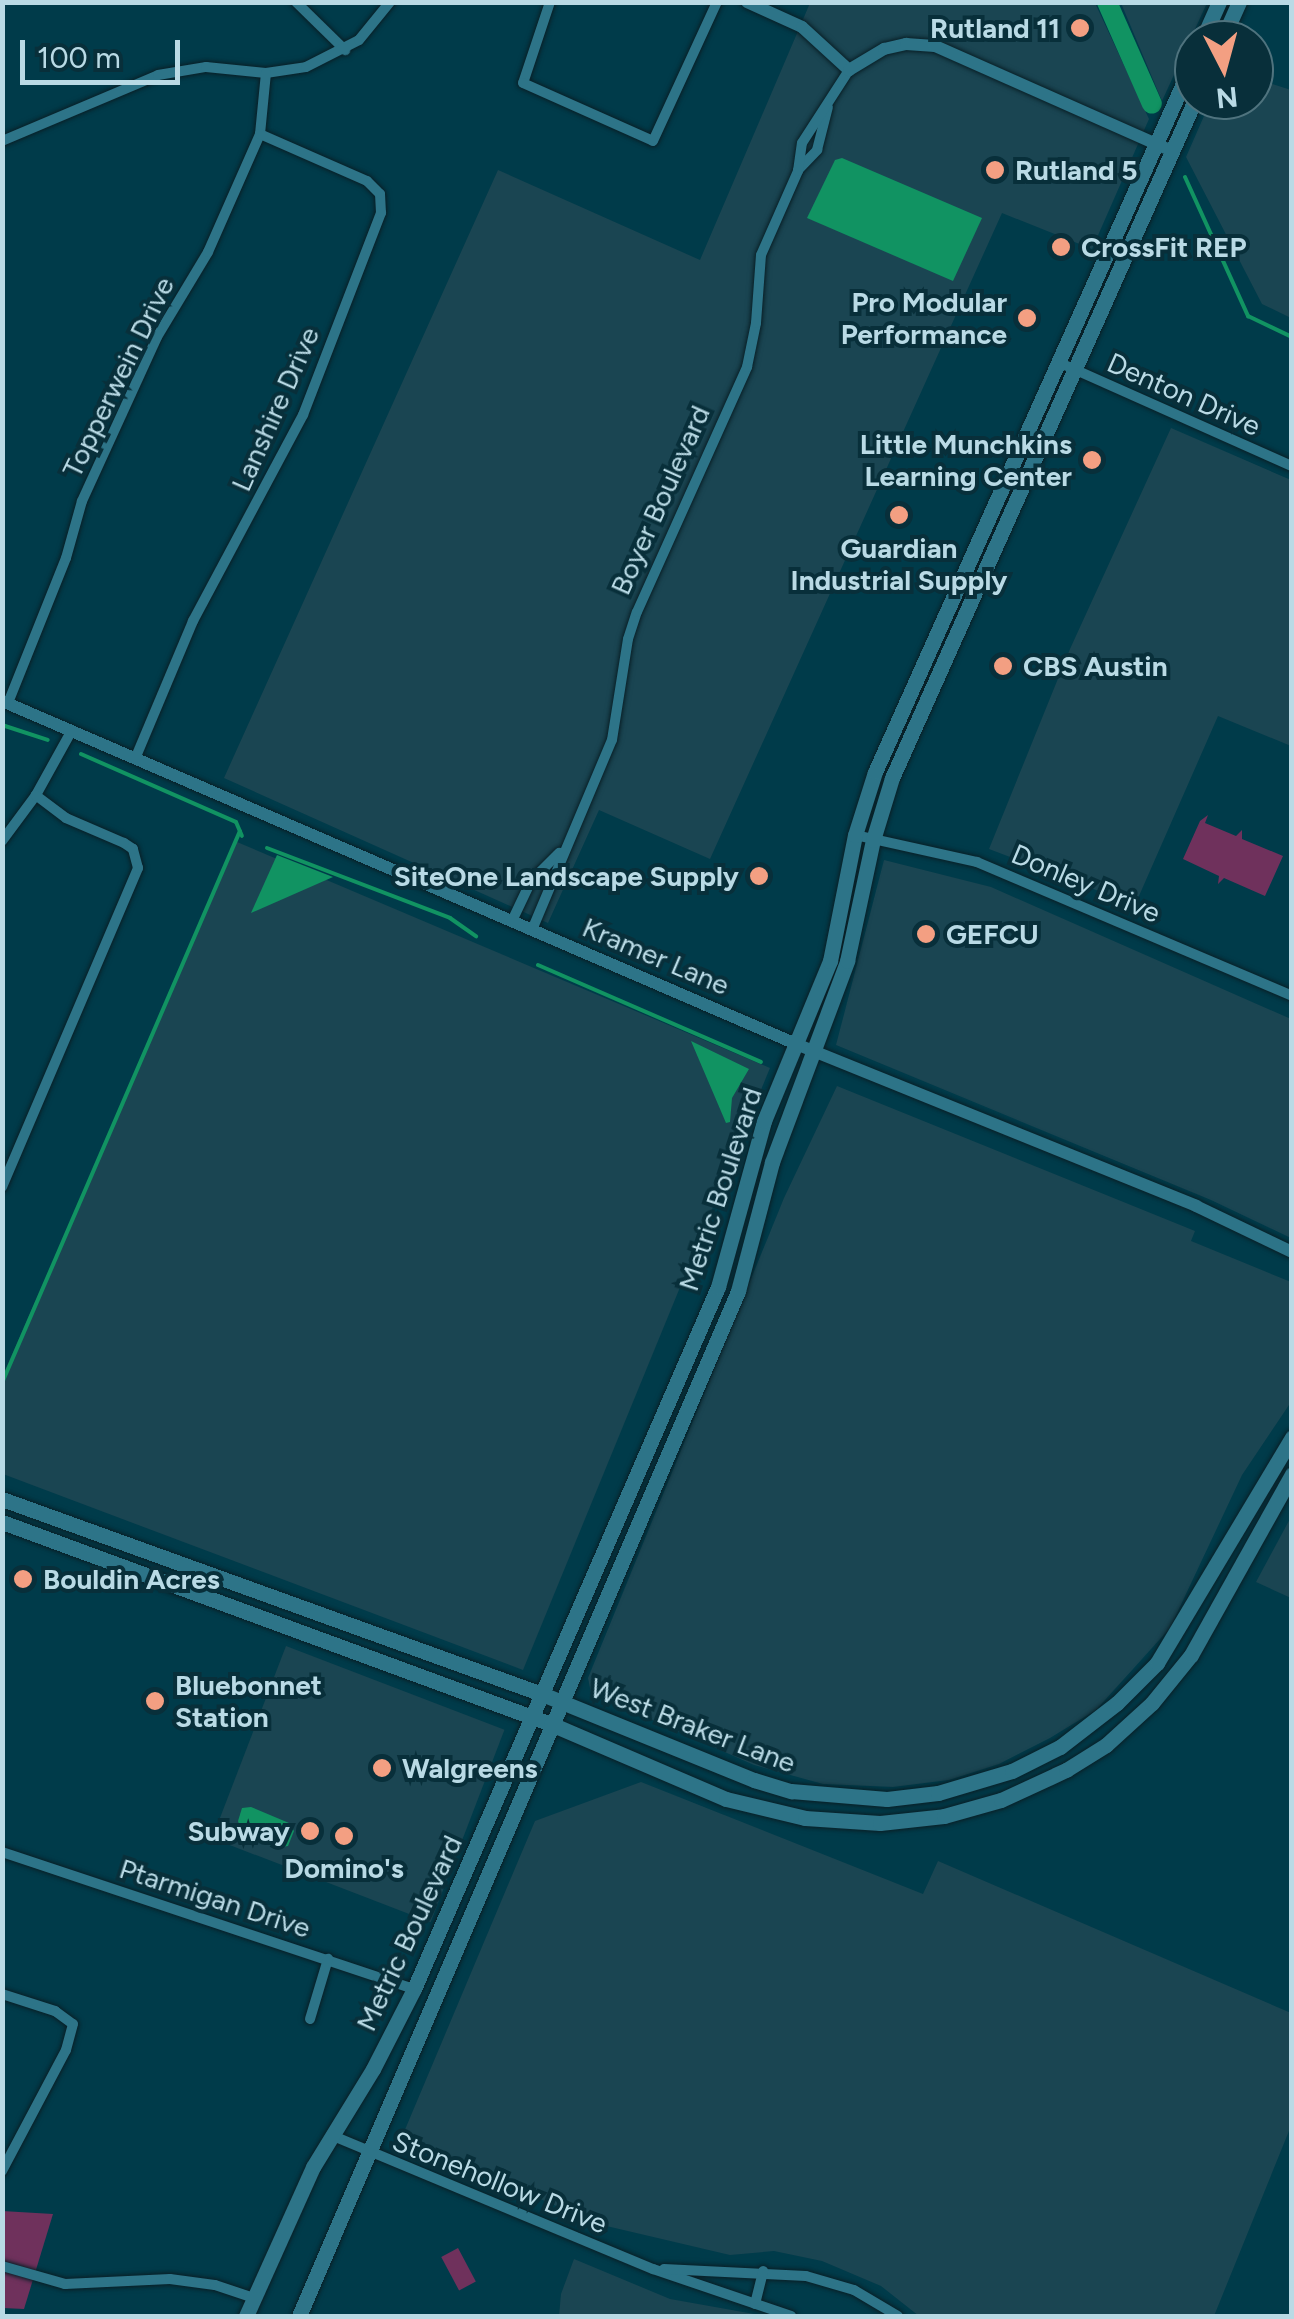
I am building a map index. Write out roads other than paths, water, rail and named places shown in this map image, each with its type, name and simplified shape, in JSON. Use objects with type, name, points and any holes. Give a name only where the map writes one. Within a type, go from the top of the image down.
[{"type":"main road","name":"Metric Boulevard","points":[[246,2316],[331,2135],[373,2069],[414,1989],[718,1286],[764,1121],[830,961],[855,835],[890,735],[1174,104]]},
{"type":"main road","name":"Metric Boulevard","points":[[299,2316],[738,1290],[772,1162],[846,961],[872,840],[905,745],[1186,120]]},
{"type":"main road","points":[[677,1381],[694,1389]]},
{"type":"main road","name":"West Braker Lane","points":[[2,1498],[542,1694],[791,1791],[886,1799],[990,1780],[1016,1770],[1060,1747],[1117,1704],[1157,1664],[1292,1437]]},
{"type":"main road","name":"West Braker Lane","points":[[2,1522],[551,1724],[726,1799],[805,1818],[899,1823],[1001,1800],[1106,1745],[1152,1703],[1191,1655],[1292,1474]]},
{"type":"main road","points":[[92,1552],[102,1533]]},
{"type":"main road","points":[[1210,1575],[1232,1584]]},
{"type":"main road","points":[[316,1636],[328,1615]]},
{"type":"main road","points":[[1016,1770],[1026,1790]]},
{"type":"main road","points":[[990,1780],[1001,1800]]},
{"type":"street","points":[[296,2],[345,50]]},
{"type":"street","points":[[2,141],[158,75],[206,67],[266,73],[306,67],[345,50],[370,28],[390,2]]},
{"type":"street","points":[[550,2],[523,83],[653,141],[716,2]]},
{"type":"street","points":[[747,2],[802,28],[850,70],[884,49],[906,44],[934,46],[1172,151]]},
{"type":"street","name":"Boyer Boulevard","points":[[532,930],[563,848],[612,740],[637,612],[747,366],[756,323],[761,256],[798,171],[818,150],[829,105],[850,70]]},
{"type":"street","name":"Topperwein Drive","points":[[5,702],[66,558],[82,501],[157,337],[208,252],[260,134],[266,73]]},
{"type":"street","name":"Lanshire Drive","points":[[135,759],[193,621],[302,415],[381,213],[380,194],[367,181],[260,134]]},
{"type":"street","name":"Denton Drive","points":[[1058,362],[1292,466]]},
{"type":"street","name":"Kramer Lane","points":[[5,702],[796,1044],[1196,1206],[1292,1252]]},
{"type":"street","points":[[2,842],[36,795],[72,730]]},
{"type":"street","points":[[2,1187],[138,868],[133,850],[124,842],[66,818],[36,795]]},
{"type":"street","name":"Donley Drive","points":[[855,835],[978,862],[1292,996]]},
{"type":"street","name":"Boyer Boulevard","points":[[512,921],[530,881],[563,848]]},
{"type":"street","name":"Ptarmigan Drive","points":[[2,1852],[414,1989]]},
{"type":"street","points":[[310,2019],[328,1959]]},
{"type":"street","points":[[2,1994],[55,2011],[72,2024],[66,2050],[2,2171]]},
{"type":"street","name":"Stonehollow Drive","points":[[331,2135],[653,2269],[791,2316]]},
{"type":"street","points":[[2,2266],[65,2284],[170,2278],[216,2285],[254,2298]]},
{"type":"street","name":"Stonehollow Drive","points":[[653,2269],[763,2271],[806,2276],[854,2290],[898,2316]]},
{"type":"street","points":[[754,2304],[763,2271]]},
{"type":"waterway","points":[[1107,2],[1152,104]]},
{"type":"waterway","points":[[1185,177],[1248,316],[1292,337]]},
{"type":"waterway","points":[[2,725],[48,740]]},
{"type":"waterway","points":[[81,754],[236,822],[242,836]]},
{"type":"waterway","points":[[2,1383],[240,831]]},
{"type":"waterway","points":[[267,848],[450,918],[476,936]]},
{"type":"waterway","points":[[538,965],[761,1062]]},
{"type":"place","name":"Rutland 11","points":[[1080,28]]},
{"type":"place","name":"Rutland 5","points":[[995,170]]},
{"type":"place","name":"CrossFit REP","points":[[1061,247]]},
{"type":"place","name":"Pro Modular Performance","points":[[1027,318]]},
{"type":"place","name":"Little Munchkins Learning Center","points":[[1092,460]]},
{"type":"place","name":"Guardian Industrial Supply","points":[[899,515]]},
{"type":"place","name":"CBS Austin","points":[[1003,666]]},
{"type":"place","name":"SiteOne Landscape Supply","points":[[759,876]]},
{"type":"place","name":"GEFCU","points":[[926,934]]},
{"type":"place","name":"Bouldin Acres","points":[[23,1579]]},
{"type":"place","name":"Bluebonnet Station","points":[[155,1701]]},
{"type":"place","name":"Walgreens","points":[[382,1768]]},
{"type":"place","name":"Subway","points":[[310,1831]]},
{"type":"place","name":"Domino's","points":[[344,1836]]}]
